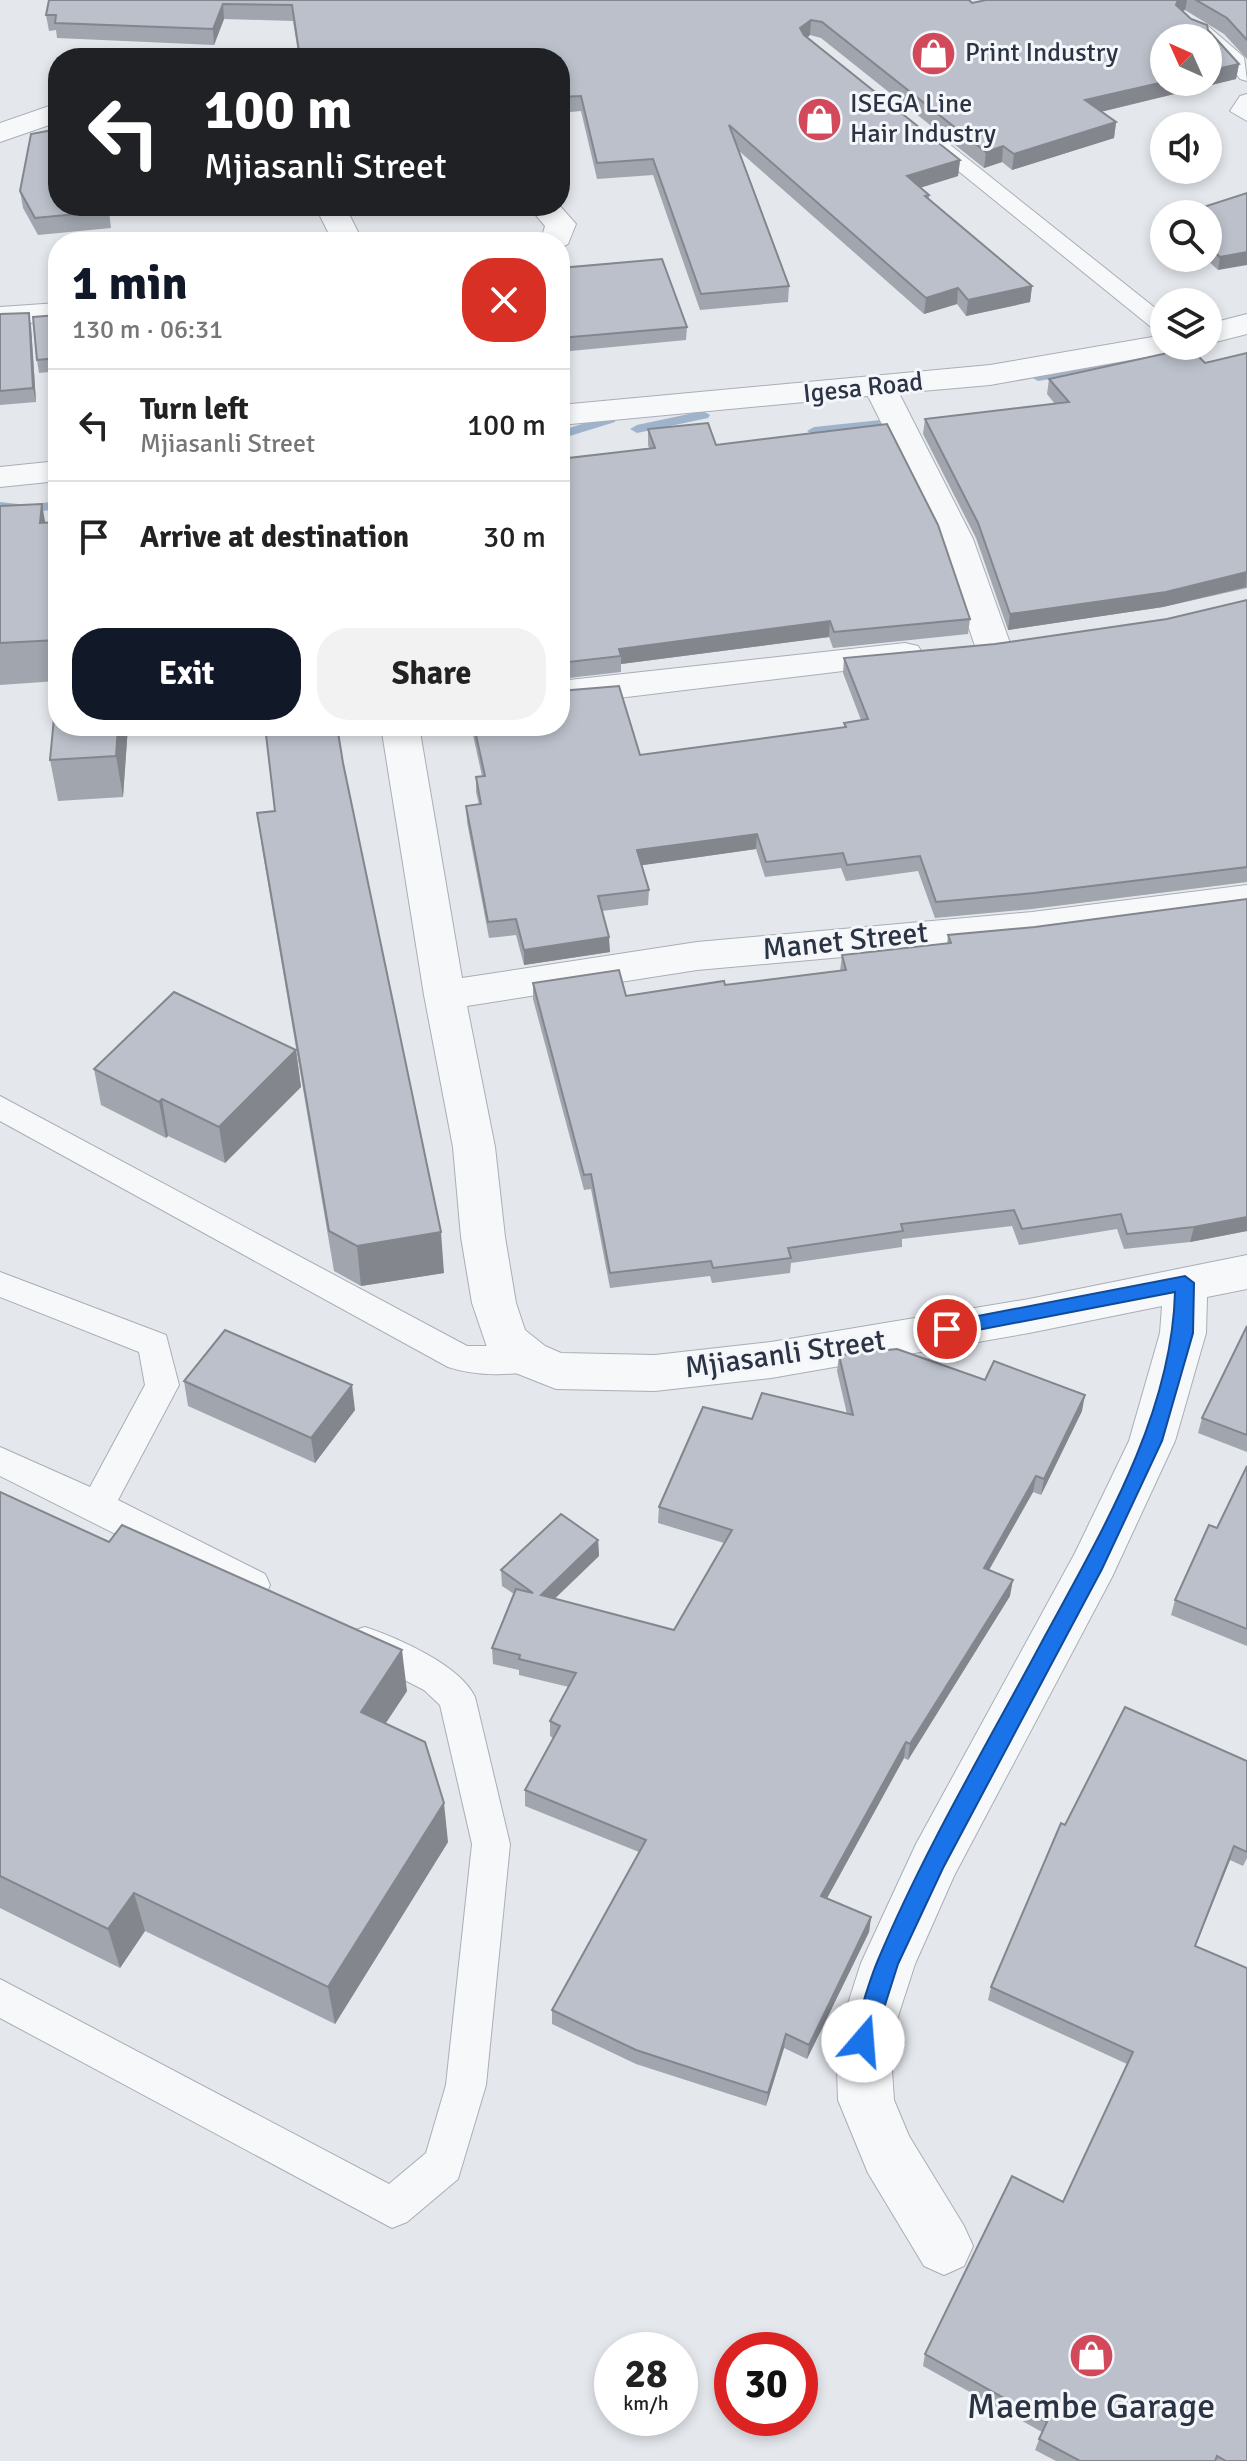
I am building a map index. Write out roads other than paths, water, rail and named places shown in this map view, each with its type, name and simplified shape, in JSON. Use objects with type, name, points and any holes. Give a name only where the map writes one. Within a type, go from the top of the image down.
[{"type":"street","points":[[0,133],[48,116]]},
{"type":"street","points":[[0,316],[48,313]]},
{"type":"street","points":[[1222,330],[1247,324]]},
{"type":"street","name":"Igesa Road","points":[[570,414],[880,387],[1043,368],[1150,348]]},
{"type":"street","points":[[570,692],[713,678],[852,658],[977,647],[956,539],[880,387]]},
{"type":"street","points":[[0,477],[48,472]]},
{"type":"street","points":[[402,736],[444,995],[474,1147],[483,1237],[494,1303],[505,1340],[543,1365]]},
{"type":"street","name":"Manet Street","points":[[444,995],[697,956],[1032,926],[1247,898]]},
{"type":"street","name":"Mjiasanli Street","points":[[543,1365],[655,1373],[771,1360],[1029,1316],[1247,1272]]},
{"type":"street","points":[[944,2246],[888,2154],[866,2100],[863,2041],[888,1963],[935,1861],[1095,1563],[1152,1441],[1183,1333],[1185,1283]]},
{"type":"lane","points":[[1186,19],[1215,40],[1247,75]]},
{"type":"lane","points":[[1247,100],[1240,111],[1247,115]]},
{"type":"lane","points":[[909,122],[1150,315]]},
{"type":"lane","points":[[0,1107],[460,1358],[543,1365]]},
{"type":"lane","points":[[0,1284],[154,1344],[162,1385],[97,1506]]},
{"type":"lane","points":[[0,1461],[97,1506],[281,1600]]},
{"type":"lane","points":[[0,1997],[392,2208],[443,2165],[466,2085],[491,1844],[457,1697],[437,1679],[338,1628]]},
{"type":"waterway","points":[[1038,377],[1150,357]]},
{"type":"waterway","points":[[637,429],[703,415]]},
{"type":"waterway","points":[[570,432],[610,419]]},
{"type":"waterway","points":[[814,431],[890,423]]},
{"type":"waterway","points":[[0,506],[27,509],[48,506]]},
{"type":"place","name":"Print Industry","points":[[934,53]]},
{"type":"place","name":"ISEGA Line Hair Industry","points":[[819,119]]},
{"type":"place","name":"Maembe Garage","points":[[1091,2356]]}]
